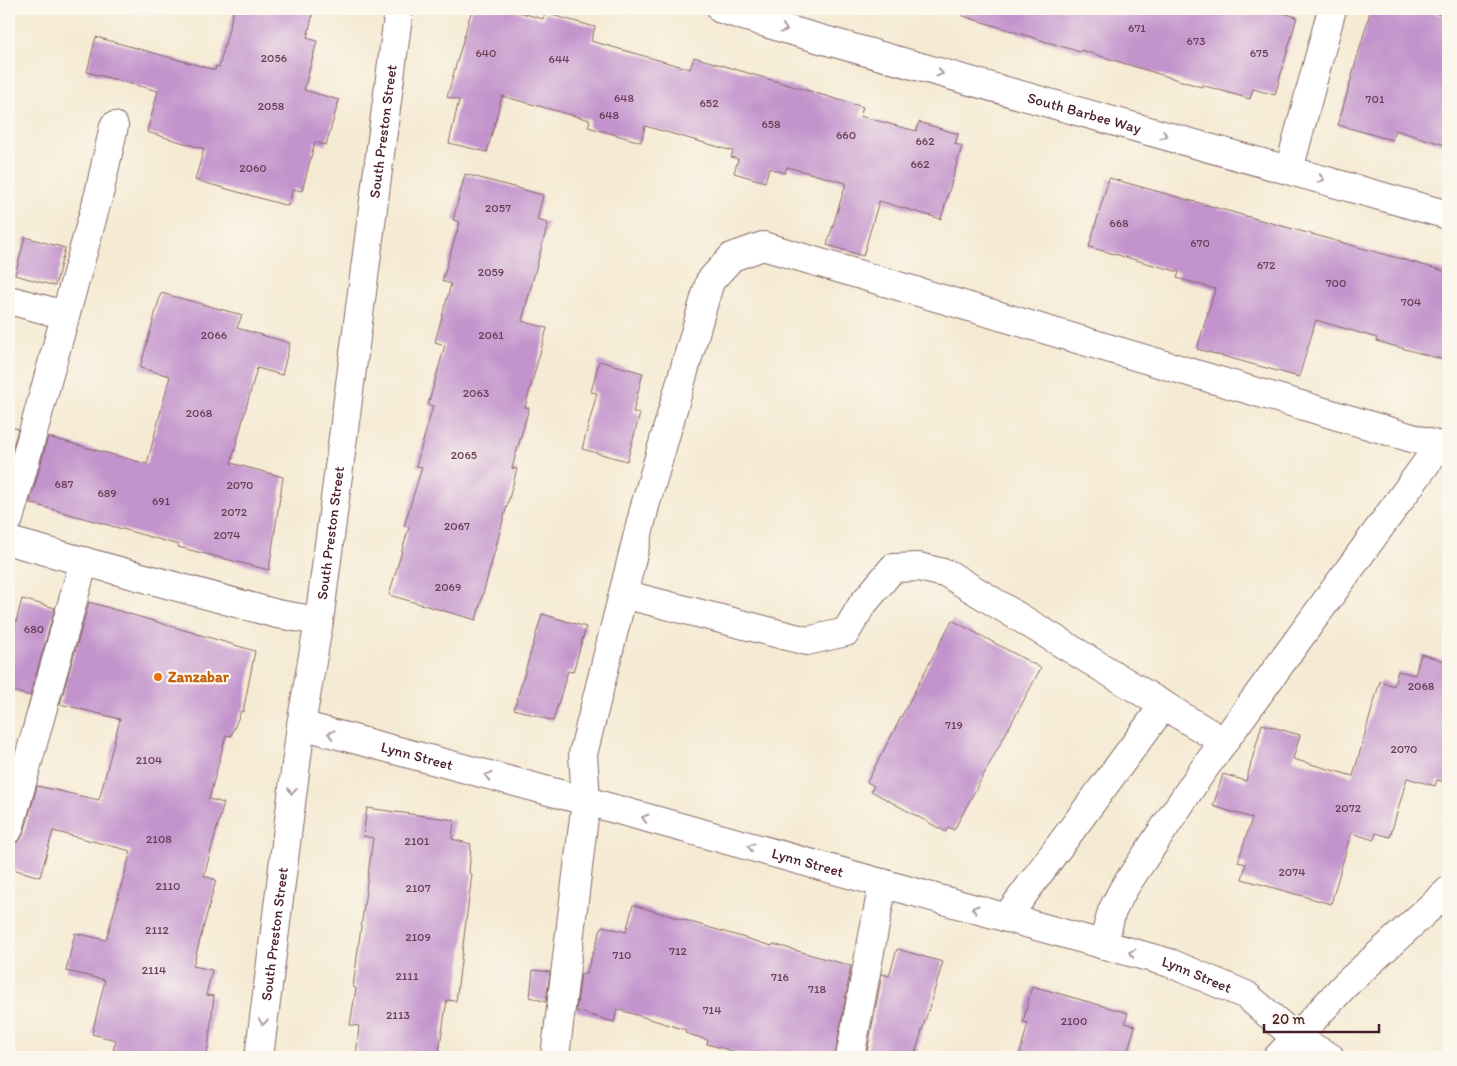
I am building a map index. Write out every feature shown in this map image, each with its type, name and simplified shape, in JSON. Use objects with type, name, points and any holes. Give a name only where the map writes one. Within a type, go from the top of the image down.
[{"type":"street","name":"South Preston Street","points":[[259,1057],[301,725],[319,620],[399,9]]},
{"type":"street","name":"South Barbee Way","points":[[721,9],[786,29],[1448,215]]},
{"type":"street","points":[[1289,170],[1332,9]]},
{"type":"street","points":[[9,519],[99,194],[114,126]]},
{"type":"street","points":[[555,1057],[586,801],[583,754],[645,506],[710,282],[732,257],[763,246],[1444,445],[1224,742],[1124,888],[1112,911],[1103,945]]},
{"type":"street","points":[[9,300],[65,315]]},
{"type":"street","points":[[9,541],[277,614],[319,620]]},
{"type":"street","points":[[9,829],[16,777],[84,561]]},
{"type":"street","points":[[623,594],[807,642],[846,632],[862,605],[893,568],[919,567],[948,574],[1224,742]]},
{"type":"street","points":[[1006,918],[1164,706]]},
{"type":"street","name":"Lynn Street","points":[[301,725],[586,801],[1170,963],[1246,995],[1287,1048],[1330,1057]]},
{"type":"street","points":[[850,1057],[883,883]]},
{"type":"street","points":[[1287,1048],[1345,985],[1448,891]]},
{"type":"building","points":[[234,9],[314,9],[307,38],[317,41],[304,90],[339,100],[326,145],[315,142],[302,191],[293,189],[288,206],[195,180],[204,149],[147,132],[158,91],[87,72],[96,37],[215,70],[216,66],[219,67]]},
{"type":"building","points":[[472,9],[508,9],[543,19],[545,13],[595,27],[591,41],[690,69],[694,57],[863,107],[860,116],[916,131],[919,122],[958,134],[955,144],[962,146],[941,219],[879,201],[863,256],[827,245],[846,183],[787,167],[785,173],[769,168],[765,182],[734,173],[738,159],[731,157],[733,151],[645,126],[641,142],[588,127],[590,120],[502,96],[487,152],[449,143],[459,100],[447,97]]},
{"type":"building","points":[[964,9],[1268,9],[1297,17],[1275,95],[1253,89],[1250,99],[1202,85],[1201,87],[963,16]]},
{"type":"building","points":[[1371,9],[1418,9],[1448,17],[1448,146],[1395,130],[1392,140],[1338,125]]},
{"type":"building","points":[[465,174],[543,195],[537,220],[548,223],[522,321],[547,328],[525,407],[529,408],[512,468],[517,469],[476,620],[389,595],[409,527],[404,526],[422,467],[416,466],[433,406],[428,405],[445,345],[435,342],[451,284],[442,281],[460,222],[453,220]]},
{"type":"building","points":[[1109,178],[1448,272],[1448,361],[1376,341],[1377,338],[1316,320],[1299,377],[1197,349],[1215,289],[1177,278],[1179,272],[1089,247]]},
{"type":"building","points":[[25,237],[65,248],[55,286],[15,275]]},
{"type":"building","points":[[161,293],[242,315],[237,328],[290,343],[282,375],[257,368],[231,463],[283,477],[269,570],[178,547],[179,545],[30,503],[48,437],[147,464],[170,376],[140,368]]},
{"type":"building","points":[[599,361],[643,373],[633,412],[640,414],[627,461],[582,449],[597,393],[591,392]]},
{"type":"building","points":[[9,426],[18,429],[9,461]]},
{"type":"building","points":[[22,599],[55,608],[30,696],[9,690],[9,649]]},
{"type":"building","points":[[89,602],[255,651],[243,712],[241,711],[231,736],[226,735],[209,799],[224,803],[204,876],[216,880],[193,966],[212,970],[206,995],[214,996],[207,1057],[144,1057],[113,1050],[116,1040],[92,1034],[105,980],[66,971],[75,933],[106,940],[131,851],[53,831],[40,877],[9,868],[13,844],[20,840],[24,833],[37,786],[99,800],[120,719],[60,704]]},
{"type":"building","points":[[542,614],[586,627],[573,672],[568,671],[553,721],[514,709]]},
{"type":"building","points":[[952,620],[1041,668],[954,830],[948,827],[946,832],[871,791],[874,786],[867,782]]},
{"type":"building","points":[[1421,654],[1448,662],[1448,783],[1437,780],[1435,786],[1407,778],[1390,837],[1376,833],[1374,840],[1351,833],[1331,904],[1242,879],[1246,864],[1238,862],[1252,818],[1213,806],[1223,774],[1246,781],[1262,724],[1300,735],[1293,759],[1353,776],[1380,681],[1394,686],[1398,671],[1415,675]]},
{"type":"building","points":[[367,808],[454,820],[452,839],[471,844],[469,873],[472,874],[456,1001],[447,1000],[438,1057],[356,1057],[359,1026],[350,1025],[356,988],[353,987],[373,838],[363,836]]},
{"type":"building","points":[[633,905],[772,946],[773,944],[851,966],[835,1057],[755,1057],[707,1044],[708,1040],[685,1033],[686,1030],[617,1009],[614,1022],[576,1011],[581,974],[586,974],[602,926],[626,932]]},
{"type":"building","points":[[897,949],[943,962],[914,1057],[866,1057],[882,974],[889,976]]},
{"type":"building","points":[[533,970],[550,972],[546,1002],[530,997]]},
{"type":"building","points":[[1032,986],[1128,1013],[1125,1023],[1135,1026],[1126,1057],[1019,1057],[1028,1023],[1023,1022]]},
{"type":"place","name":"Zanzabar","points":[[158,677]]}]
